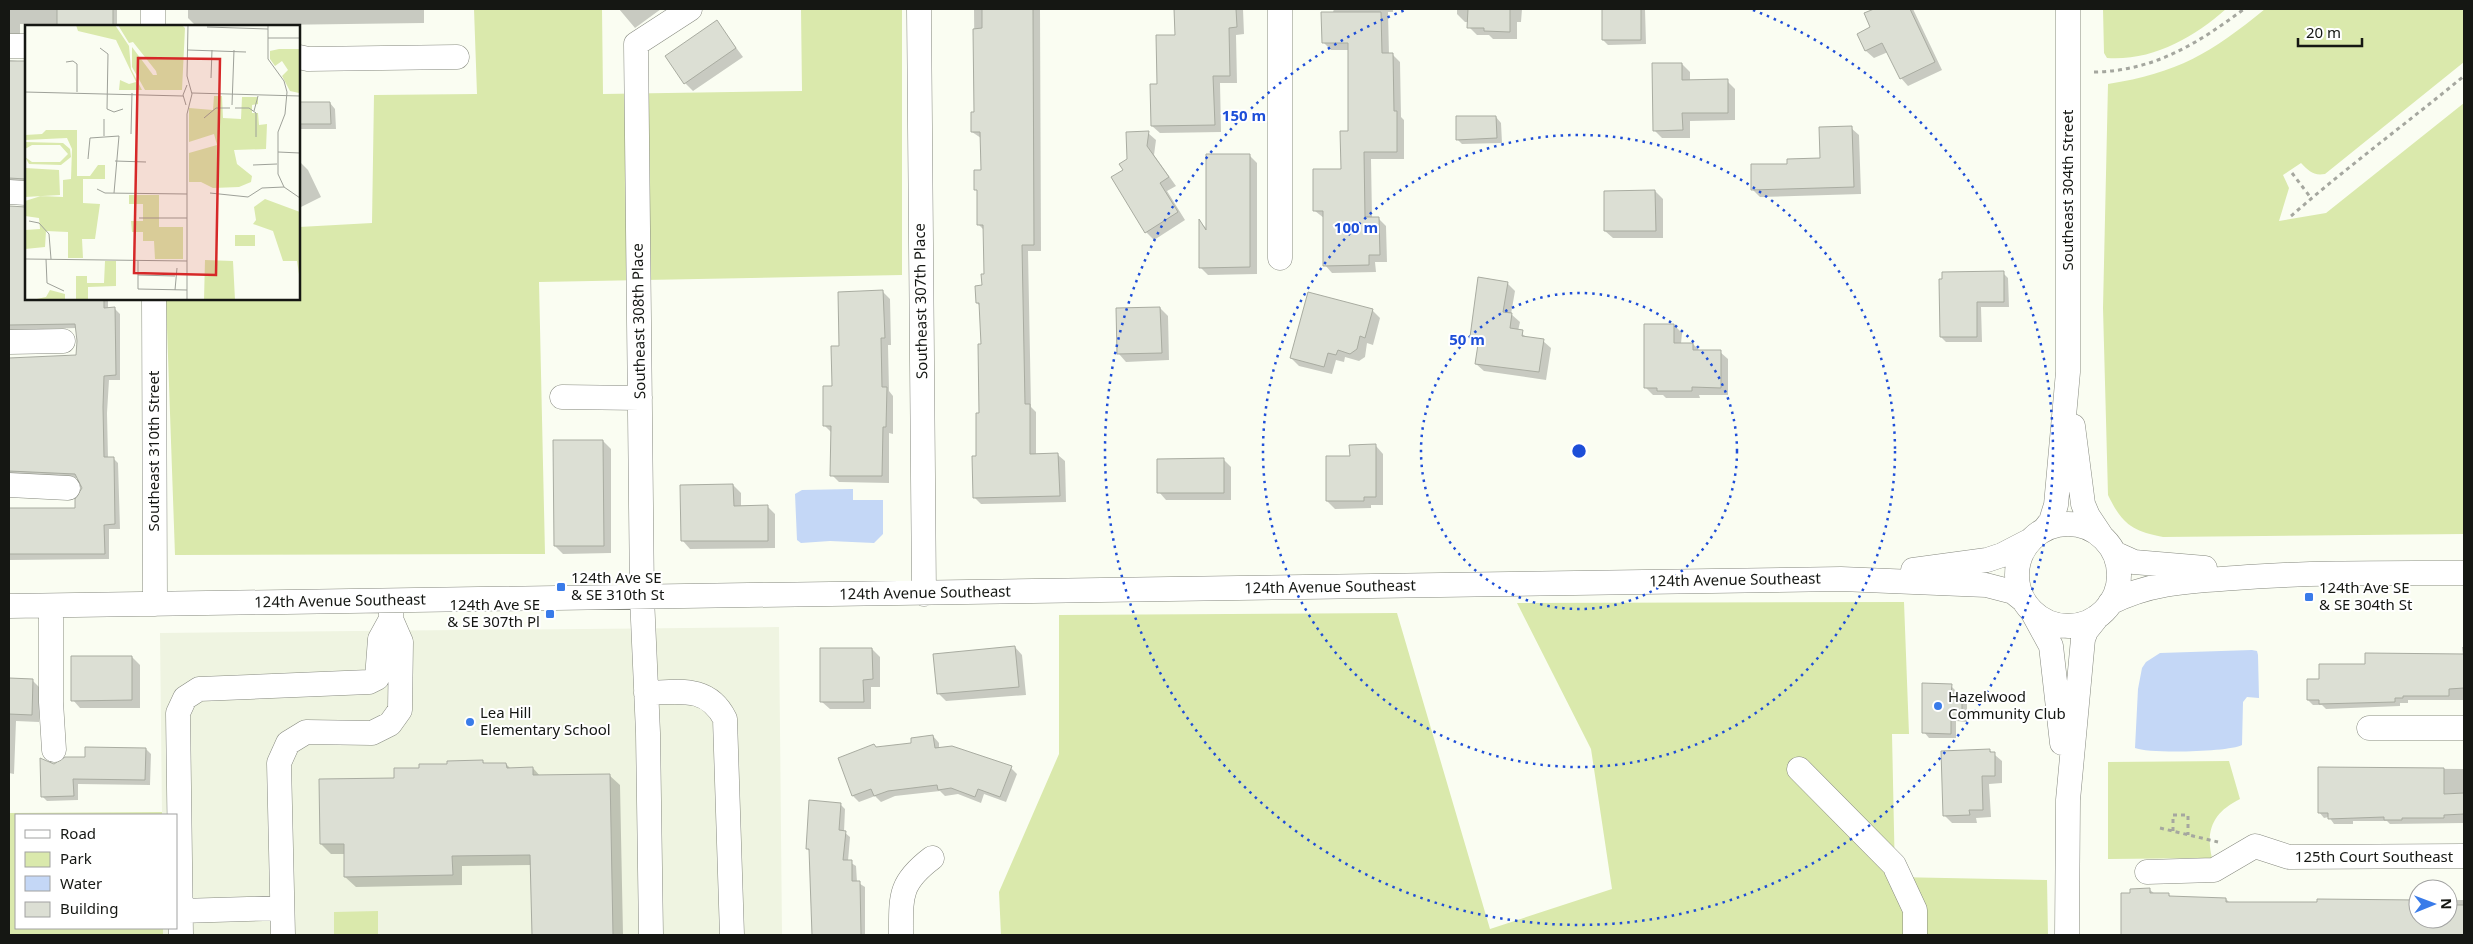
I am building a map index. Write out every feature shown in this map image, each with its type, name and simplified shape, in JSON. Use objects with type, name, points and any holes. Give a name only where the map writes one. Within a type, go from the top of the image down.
[{"type":"street","points":[[152,9],[153,25]]},
{"type":"street","name":"Southeast 308th Place","points":[[651,935],[642,597],[636,44],[690,9]]},
{"type":"street","name":"Southeast 307th Place","points":[[919,9],[924,594]]},
{"type":"street","points":[[1280,9],[1280,258]]},
{"type":"street","name":"Southeast 304th Street","points":[[2037,535],[2051,521],[2056,505],[2068,372],[2068,9]]},
{"type":"street","points":[[9,46],[25,46]]},
{"type":"street","points":[[300,57],[308,59],[457,57]]},
{"type":"street","points":[[9,192],[25,193]]},
{"type":"street","name":"Southeast 310th Street","points":[[154,300],[155,604]]},
{"type":"street","points":[[9,342],[63,341]]},
{"type":"street","name":"Southeast 304th Street","points":[[2068,372],[2083,504],[2088,516],[2109,546]]},
{"type":"street","points":[[562,397],[640,398]]},
{"type":"street","points":[[9,485],[68,488]]},
{"type":"street","points":[[2068,800],[2055,665],[2048,639],[2018,585],[2017,569],[2022,553],[2037,535],[2059,524],[2075,524],[2090,529],[2109,546],[2134,562],[2282,574]]},
{"type":"street","name":"124th Avenue Southeast","points":[[1841,579],[1977,562],[2002,555],[2037,535]]},
{"type":"street","points":[[2067,935],[2068,800],[2083,639],[2086,631],[2104,610],[2117,587],[2118,570],[2109,546]]},
{"type":"street","points":[[2028,606],[2048,622],[2065,626],[2083,624],[2131,592],[2168,583],[2282,574],[2464,573]]},
{"type":"street","name":"124th Avenue Southeast","points":[[9,606],[155,604],[391,610],[642,597],[1841,579],[1986,585],[2013,592],[2028,606]]},
{"type":"street","points":[[51,606],[51,702],[54,750]]},
{"type":"street","points":[[283,935],[279,763],[288,743],[306,732],[372,733],[390,724],[400,710],[401,642],[391,610]]},
{"type":"street","points":[[181,935],[178,712],[185,698],[199,689],[369,682],[377,678],[380,639],[391,610]]},
{"type":"street","points":[[646,693],[692,692],[702,695],[712,701],[725,719],[732,935]]},
{"type":"street","points":[[2369,728],[2464,728]]},
{"type":"street","points":[[1799,769],[1894,865],[1915,910],[1915,935]]},
{"type":"street","name":"125th Court Southeast","points":[[2147,872],[2214,870],[2255,846],[2289,857],[2464,856]]},
{"type":"street","points":[[901,935],[902,898],[914,872],[932,858]]},
{"type":"street","points":[[180,911],[282,908]]},
{"type":"path","points":[[2094,72],[2126,70],[2152,64],[2178,52],[2221,26],[2244,9]]},
{"type":"path","points":[[2291,216],[2464,76]]},
{"type":"path","points":[[2292,173],[2312,198]]},
{"type":"path","points":[[2173,832],[2173,815],[2188,814],[2188,835]]},
{"type":"path","points":[[2160,828],[2220,842]]},
{"type":"shaded area","name":"Lea Hill Elementary School","points":[[779,627],[782,935],[163,935],[163,929],[178,929],[178,814],[162,814],[160,633]]},
{"type":"green space","points":[[474,9],[602,9],[603,94],[802,91],[801,9],[902,9],[902,275],[539,282],[545,554],[175,555],[166,300],[300,300],[300,227],[372,223],[374,95],[477,94]]},
{"type":"green space","points":[[2103,9],[2226,9],[2200,29],[2171,45],[2140,56],[2107,58],[2104,53]]},
{"type":"green space","points":[[2265,9],[2464,9],[2464,62],[2325,174],[2314,174],[2301,163],[2283,175],[2289,188],[2279,221],[2326,213],[2464,103],[2464,534],[2163,537],[2143,532],[2129,525],[2118,513],[2108,495],[2103,308],[2108,84],[2154,74],[2192,59],[2228,38]]},
{"type":"green space","points":[[1904,602],[1909,734],[1892,734],[1895,877],[2047,880],[2048,935],[1001,935],[999,892],[1059,754],[1059,615],[1397,613],[1490,929],[1612,889],[1591,749],[1517,603]]},
{"type":"green space","points":[[2229,761],[2240,799],[2224,810],[2214,822],[2210,838],[2212,858],[2108,859],[2108,762]]},
{"type":"green space","points":[[162,812],[162,814],[15,814],[15,929],[163,929],[163,935],[9,935],[9,813]]},
{"type":"green space","points":[[378,911],[378,935],[334,935],[334,912]]},
{"type":"water","points":[[853,489],[853,500],[883,500],[883,534],[874,543],[830,541],[801,543],[797,540],[795,494],[802,490]]},
{"type":"water","points":[[2257,651],[2258,655],[2259,698],[2247,697],[2243,702],[2242,745],[2222,749],[2189,751],[2156,751],[2135,748],[2138,689],[2142,668],[2146,662],[2160,653]]},
{"type":"building","points":[[57,9],[113,9],[113,25],[57,25]]},
{"type":"building","points":[[982,9],[1033,9],[1034,245],[1022,245],[1025,404],[1030,404],[1030,454],[1058,453],[1060,496],[973,498],[972,456],[976,456],[976,413],[979,413],[978,344],[981,344],[979,303],[976,303],[975,286],[982,285],[981,274],[984,274],[983,225],[977,225],[977,190],[974,190],[974,170],[981,170],[980,132],[971,132],[971,112],[974,112],[973,29],[982,28]]},
{"type":"building","points":[[1174,9],[1236,9],[1237,27],[1229,28],[1230,76],[1213,76],[1215,125],[1151,126],[1150,84],[1157,84],[1156,35],[1175,35]]},
{"type":"building","points":[[1468,9],[1510,9],[1510,32],[1484,31],[1484,28],[1467,28]]},
{"type":"building","points":[[1602,9],[1641,9],[1641,40],[1602,40]]},
{"type":"building","points":[[1874,9],[1910,9],[1935,62],[1900,79],[1882,43],[1865,51],[1857,34],[1870,27],[1864,13]]},
{"type":"building","points":[[1321,12],[1381,12],[1382,53],[1393,53],[1394,111],[1397,111],[1397,152],[1364,152],[1365,217],[1379,217],[1380,255],[1369,255],[1369,265],[1323,266],[1323,211],[1313,211],[1313,169],[1341,169],[1340,131],[1348,131],[1348,43],[1322,43]]},
{"type":"building","points":[[717,20],[736,48],[684,84],[665,56]]},
{"type":"building","points":[[9,61],[25,61],[25,179],[9,178]]},
{"type":"building","points":[[1652,63],[1682,63],[1682,80],[1728,79],[1728,113],[1682,113],[1683,130],[1653,131]]},
{"type":"building","points":[[300,102],[330,102],[331,124],[300,124]]},
{"type":"building","points":[[1456,116],[1496,116],[1497,138],[1456,140]]},
{"type":"building","points":[[1852,126],[1854,187],[1751,190],[1751,164],[1787,164],[1787,159],[1820,158],[1819,127]]},
{"type":"building","points":[[1149,131],[1147,146],[1169,177],[1160,183],[1178,212],[1145,233],[1111,177],[1123,170],[1119,164],[1127,159],[1126,132]]},
{"type":"building","points":[[1206,154],[1250,154],[1250,267],[1199,268],[1199,219],[1206,230]]},
{"type":"building","points":[[1655,190],[1656,231],[1604,231],[1604,191]]},
{"type":"building","points":[[9,206],[25,207],[25,300],[104,300],[104,308],[115,307],[116,375],[104,376],[103,407],[104,457],[114,457],[115,524],[104,525],[105,554],[9,554],[9,508],[75,508],[75,499],[82,488],[75,474],[9,471],[9,358],[76,355],[75,324],[9,325]]},
{"type":"building","points":[[2004,271],[2004,302],[1977,302],[1977,337],[1940,337],[1939,279],[1942,279],[1942,272]]},
{"type":"building","points":[[1478,277],[1508,282],[1503,312],[1512,313],[1510,328],[1523,330],[1522,336],[1544,339],[1539,372],[1475,364],[1479,338],[1470,337]]},
{"type":"building","points":[[883,290],[885,338],[881,338],[882,387],[887,387],[886,427],[883,427],[882,476],[830,476],[831,426],[823,426],[823,386],[832,386],[831,346],[839,346],[838,292]]},
{"type":"building","points":[[1308,292],[1373,309],[1365,338],[1360,336],[1357,349],[1350,354],[1338,350],[1336,355],[1328,353],[1324,367],[1290,358]]},
{"type":"building","points":[[1160,307],[1162,353],[1117,354],[1116,308]]},
{"type":"building","points":[[1644,324],[1674,324],[1674,343],[1693,343],[1693,350],[1721,350],[1721,388],[1692,387],[1692,391],[1657,391],[1657,388],[1644,388]]},
{"type":"building","points":[[553,440],[603,440],[604,546],[554,546]]},
{"type":"building","points":[[1376,444],[1376,497],[1364,497],[1364,501],[1326,501],[1326,456],[1350,456],[1349,445]]},
{"type":"building","points":[[1224,458],[1224,493],[1157,493],[1157,459]]},
{"type":"building","points":[[733,484],[734,506],[768,505],[768,541],[681,541],[680,485]]},
{"type":"building","points":[[1015,646],[1019,687],[937,694],[933,654]]},
{"type":"building","points":[[820,648],[872,648],[873,679],[863,680],[864,702],[820,702]]},
{"type":"building","points":[[2365,653],[2464,654],[2464,688],[2449,689],[2449,696],[2403,696],[2403,698],[2395,698],[2395,702],[2319,704],[2319,700],[2307,700],[2307,679],[2319,679],[2319,664],[2365,664]]},
{"type":"building","points":[[71,656],[132,656],[132,700],[71,701]]},
{"type":"building","points":[[9,678],[33,679],[32,715],[9,714]]},
{"type":"building","points":[[1922,683],[1952,684],[1951,696],[1962,696],[1962,717],[1951,717],[1951,734],[1922,733]]},
{"type":"building","points":[[933,735],[935,748],[952,746],[1012,766],[1000,797],[978,789],[975,797],[951,788],[938,790],[937,785],[888,791],[874,796],[871,789],[852,796],[838,758],[874,744],[876,747],[911,743],[911,738]]},
{"type":"building","points":[[85,747],[146,748],[145,780],[73,779],[74,796],[41,797],[40,758],[54,764],[65,757],[85,757]]},
{"type":"building","points":[[1990,749],[1990,752],[1995,752],[1995,776],[1982,776],[1983,810],[1969,810],[1970,815],[1943,816],[1941,751]]},
{"type":"building","points":[[483,760],[483,763],[506,763],[507,768],[533,767],[533,775],[610,774],[613,935],[532,935],[530,855],[452,856],[453,875],[344,877],[344,844],[320,844],[319,779],[394,778],[394,768],[419,768],[419,764],[447,764],[447,761]]},
{"type":"building","points":[[2318,767],[2444,768],[2444,794],[2464,793],[2464,814],[2444,815],[2444,818],[2402,818],[2402,820],[2384,820],[2384,817],[2328,819],[2328,813],[2318,813]]},
{"type":"building","points":[[809,800],[841,803],[839,830],[846,831],[843,860],[852,860],[852,881],[860,881],[861,935],[812,935],[809,849],[806,849]]},
{"type":"building","points":[[2150,888],[2150,893],[2169,893],[2169,896],[2226,898],[2226,902],[2317,902],[2317,899],[2408,900],[2408,929],[2458,929],[2458,905],[2464,905],[2464,935],[2121,935],[2121,893],[2130,893],[2130,889]]},
{"type":"place","name":"124th Ave SE & SE 310th St","points":[[561,587]]},
{"type":"place","name":"124th Ave SE & SE 304th St","points":[[2309,597]]},
{"type":"place","name":"124th Ave SE & SE 307th Pl","points":[[550,614]]},
{"type":"place","name":"Hazelwood Community Club","points":[[1938,706]]},
{"type":"place","name":"Lea Hill Elementary School","points":[[470,722]]}]
